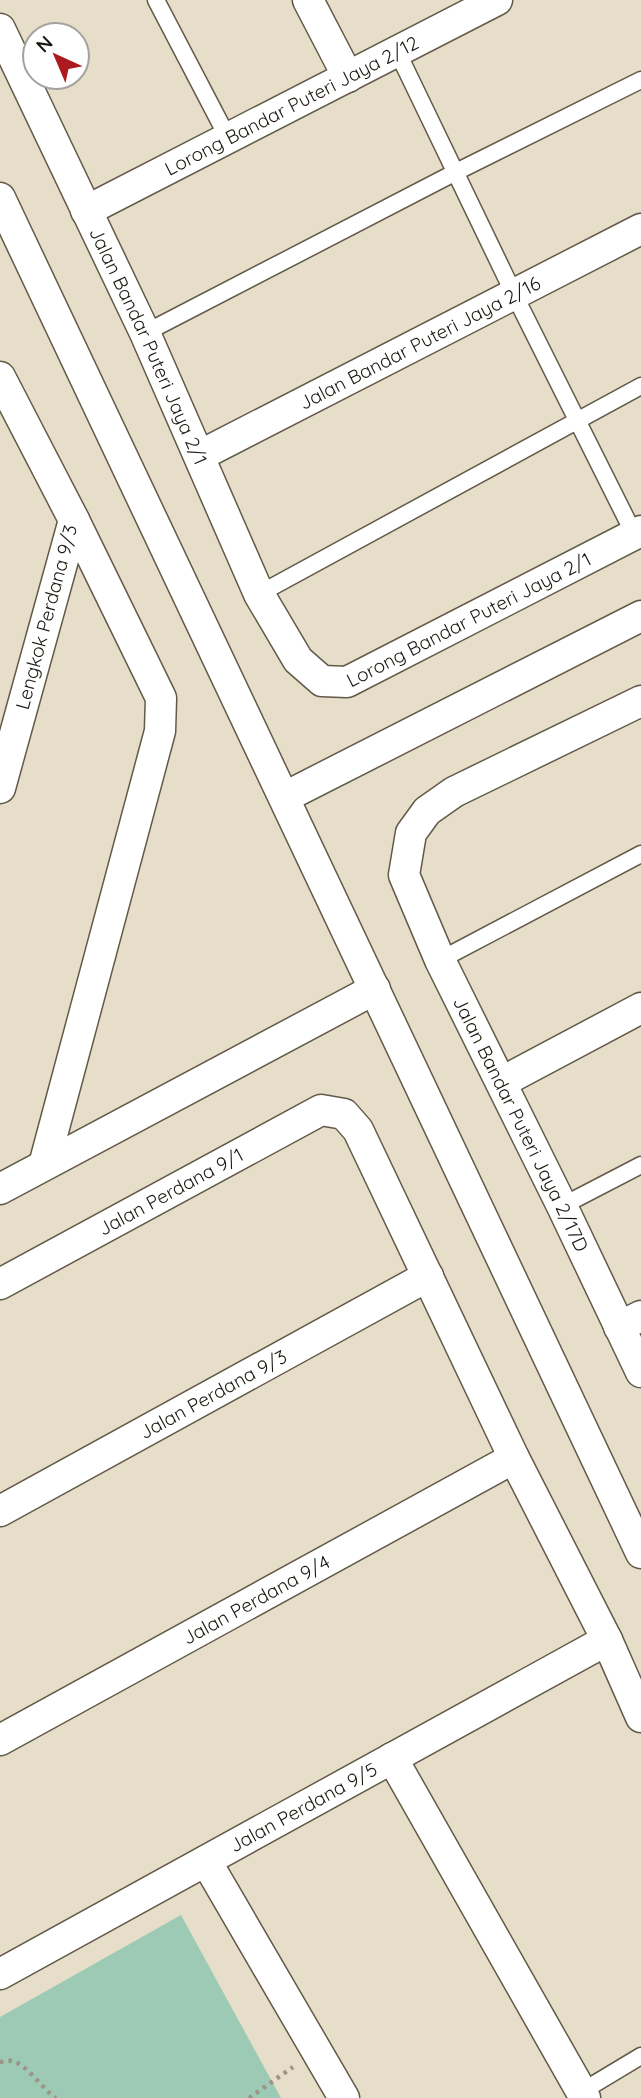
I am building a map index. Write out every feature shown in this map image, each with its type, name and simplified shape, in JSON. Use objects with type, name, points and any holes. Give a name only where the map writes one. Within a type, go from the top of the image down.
[{"type":"street","points":[[308,0],[348,77]]},
{"type":"street","name":"Lorong Bandar Puteri Jaya 2/12","points":[[86,211],[397,51],[457,9],[497,0]]},
{"type":"street","name":"Jalan Bandar Puteri Jaya 2/1","points":[[0,29],[145,333],[258,594],[298,660]]},
{"type":"street","points":[[0,198],[641,1553]]},
{"type":"street","name":"Jalan Bandar Puteri Jaya 2/16","points":[[199,456],[641,229]]},
{"type":"street","name":"Lengkok Perdana 9/3","points":[[0,377],[74,520],[0,788]]},
{"type":"street","points":[[44,1165],[160,731],[161,698],[74,520]]},
{"type":"street","name":"Lorong Bandar Puteri Jaya 2/1","points":[[298,660],[322,681],[347,682],[637,533]]},
{"type":"street","points":[[285,797],[641,616]]},
{"type":"street","name":"Jalan Bandar Puteri Jaya 2/17D","points":[[641,701],[454,793],[427,811],[411,834],[404,875],[440,960],[562,1206],[630,1321],[641,1372]]},
{"type":"street","points":[[0,1189],[375,989]]},
{"type":"street","points":[[502,1082],[641,1008]]},
{"type":"street","name":"Jalan Perdana 9/1","points":[[0,1284],[321,1110],[344,1115],[358,1130],[428,1276]]},
{"type":"street","points":[[428,1276],[513,1458],[607,1640],[641,1717]]},
{"type":"street","name":"Jalan Perdana 9/3","points":[[0,1511],[428,1276]]},
{"type":"street","name":"Jalan Perdana 9/4","points":[[0,1740],[513,1458]]},
{"type":"street","name":"Jalan Perdana 9/5","points":[[0,1974],[607,1640]]},
{"type":"street","points":[[392,1758],[583,2095]]},
{"type":"street","points":[[206,1861],[344,2098]]},
{"type":"lane","points":[[156,0],[228,138]]},
{"type":"lane","points":[[397,51],[514,295],[637,533]]},
{"type":"lane","points":[[145,333],[456,172],[641,80]]},
{"type":"lane","points":[[258,594],[641,386]]},
{"type":"lane","points":[[440,960],[641,854]]},
{"type":"lane","points":[[562,1206],[641,1165]]},
{"type":"lane","points":[[583,2095],[641,2056]]},
{"type":"path","points":[[249,2098],[317,2050]]},
{"type":"path","points":[[0,2062],[12,2061],[24,2068],[56,2098]]},
{"type":"green space","points":[[181,1915],[281,2098],[0,2098],[0,2017]]}]
